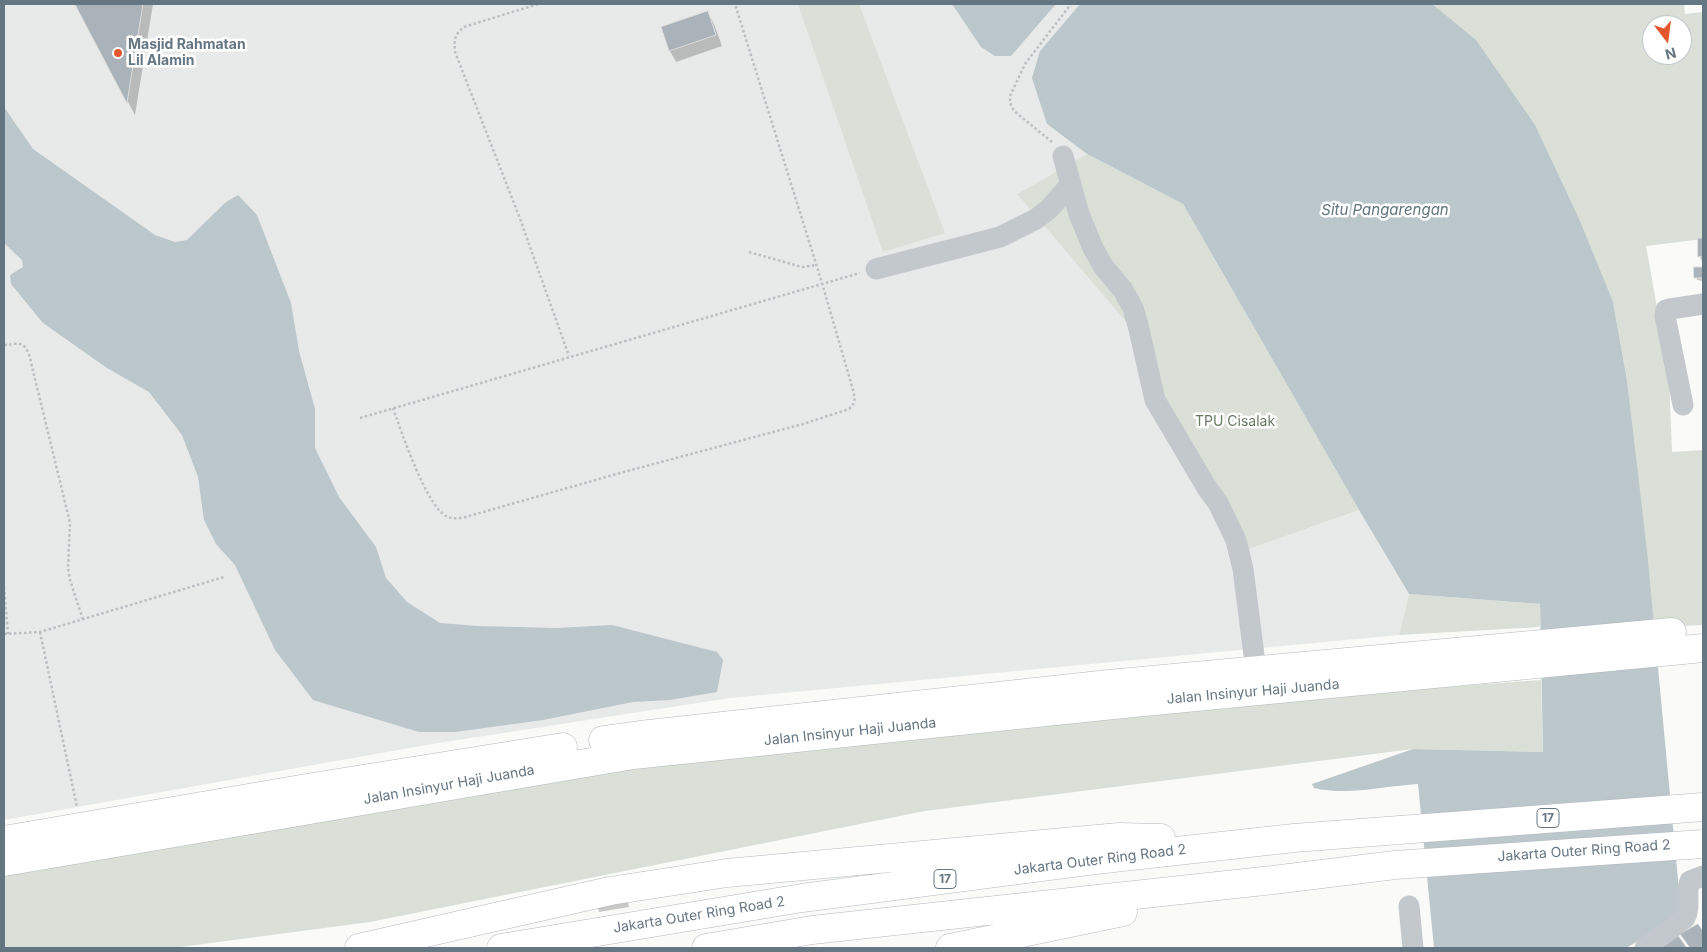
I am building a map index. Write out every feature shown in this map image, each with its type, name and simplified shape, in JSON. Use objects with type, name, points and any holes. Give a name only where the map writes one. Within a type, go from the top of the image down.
[{"type":"highway","name":"Jalan Insinyur Haji Juanda","points":[[4,840],[307,788],[640,735],[1111,695],[1670,642],[1703,630]]},
{"type":"highway","name":"Jalan Insinyur Haji Juanda","points":[[1670,642],[1703,648]]},
{"type":"highway","name":"Jalan Insinyur Haji Juanda","points":[[4,862],[632,755],[1111,695],[1256,671],[1497,658]]},
{"type":"highway","name":"Jakarta Outer Ring Road 2","points":[[501,948],[802,898],[1095,860],[1294,838],[1703,807]]},
{"type":"highway","points":[[359,948],[610,891],[727,874],[1119,837],[1294,838]]},
{"type":"highway","name":"Jakarta Outer Ring Road 2","points":[[706,948],[812,930],[1395,865],[1703,844]]},
{"type":"highway","points":[[950,948],[1273,880]]},
{"type":"street","points":[[1063,156],[1079,214],[1093,248],[1103,266],[1123,290],[1133,308],[1155,400],[1228,521],[1236,540],[1243,569],[1256,671]]},
{"type":"street","points":[[876,269],[1000,237],[1036,219],[1049,209],[1072,184]]},
{"type":"street","points":[[1683,405],[1665,316],[1666,310],[1703,304]]},
{"type":"street","points":[[1645,948],[1683,919],[1687,914],[1690,881],[1703,876]]},
{"type":"street","points":[[1409,906],[1413,948]]},
{"type":"path","points":[[538,4],[464,28],[457,33],[454,40],[455,52],[519,216],[569,357]]},
{"type":"path","points":[[393,408],[410,457],[436,505],[445,515],[452,518],[462,518],[803,424],[849,409],[854,405],[855,400],[817,265],[735,4]]},
{"type":"path","points":[[1063,156],[1056,146],[1014,111],[1010,103],[1010,96],[1025,64],[1070,4]]},
{"type":"path","points":[[749,252],[802,267],[817,265]]},
{"type":"path","points":[[360,418],[822,283],[876,269]]},
{"type":"path","points":[[4,345],[21,344],[25,346],[29,354],[68,518],[70,534],[68,568],[83,620]]},
{"type":"path","points":[[4,634],[40,632],[224,577]]},
{"type":"path","points":[[4,587],[8,634]]},
{"type":"path","points":[[40,632],[81,826]]},
{"type":"shaded area","points":[[4,4],[1080,4],[1040,51],[1047,124],[1087,154],[1017,194],[1132,329],[1241,552],[1359,510],[1409,594],[1399,635],[730,698],[432,744],[4,820]]},
{"type":"green space","points":[[798,4],[859,4],[945,233],[883,252]]},
{"type":"green space","points":[[1432,4],[1684,4],[1685,14],[1703,12],[1703,239],[1646,246],[1669,375],[1672,452],[1703,450],[1703,625],[1654,627],[1627,380],[1613,302]]},
{"type":"green space","name":"TPU Cisalak","points":[[1087,154],[1183,204],[1359,510],[1241,552],[1180,453],[1132,329],[1017,194]]},
{"type":"green space","points":[[1409,594],[1540,604],[1540,627],[1399,635]]},
{"type":"green space","points":[[1541,680],[1543,752],[1413,749],[925,811],[370,922],[173,948],[4,948],[4,873],[672,759],[1305,697]]},
{"type":"water","points":[[952,4],[1056,4],[1011,56],[995,56],[981,47]]},
{"type":"water","name":"Situ Pangarengan","points":[[1080,4],[1432,4],[1476,40],[1535,125],[1580,221],[1613,302],[1627,380],[1647,551],[1680,901],[1679,910],[1665,925],[1626,948],[1434,948],[1418,784],[1352,791],[1314,788],[1312,784],[1413,749],[1543,752],[1540,604],[1409,594],[1183,204],[1087,154],[1047,124],[1032,78],[1040,51]]},
{"type":"water","points":[[4,107],[33,149],[155,235],[175,242],[187,240],[226,202],[238,195],[257,215],[291,303],[299,351],[315,409],[315,448],[339,497],[376,547],[386,578],[407,602],[440,623],[557,628],[612,625],[717,652],[723,660],[717,692],[670,700],[633,702],[543,720],[455,732],[419,732],[313,700],[275,650],[235,565],[216,544],[204,520],[198,477],[182,435],[149,392],[107,368],[43,323],[11,284],[10,275],[23,267],[22,260],[4,243]]},
{"type":"building","name":"Masjid Rahmatan Lil Alamin","points":[[75,4],[143,4],[127,103]]},
{"type":"building","points":[[708,11],[716,35],[669,51],[661,27]]},
{"type":"building","points":[[1698,238],[1703,238],[1703,256],[1698,257]]},
{"type":"building","points":[[1694,267],[1703,267],[1703,278],[1694,278]]},
{"type":"building","points":[[1698,924],[1703,931],[1703,948],[1690,948],[1680,934]]},
{"type":"building","points":[[1677,934],[1687,948],[1662,948]]},
{"type":"place","name":"Masjid Rahmatan Lil Alamin","points":[[118,53]]}]
